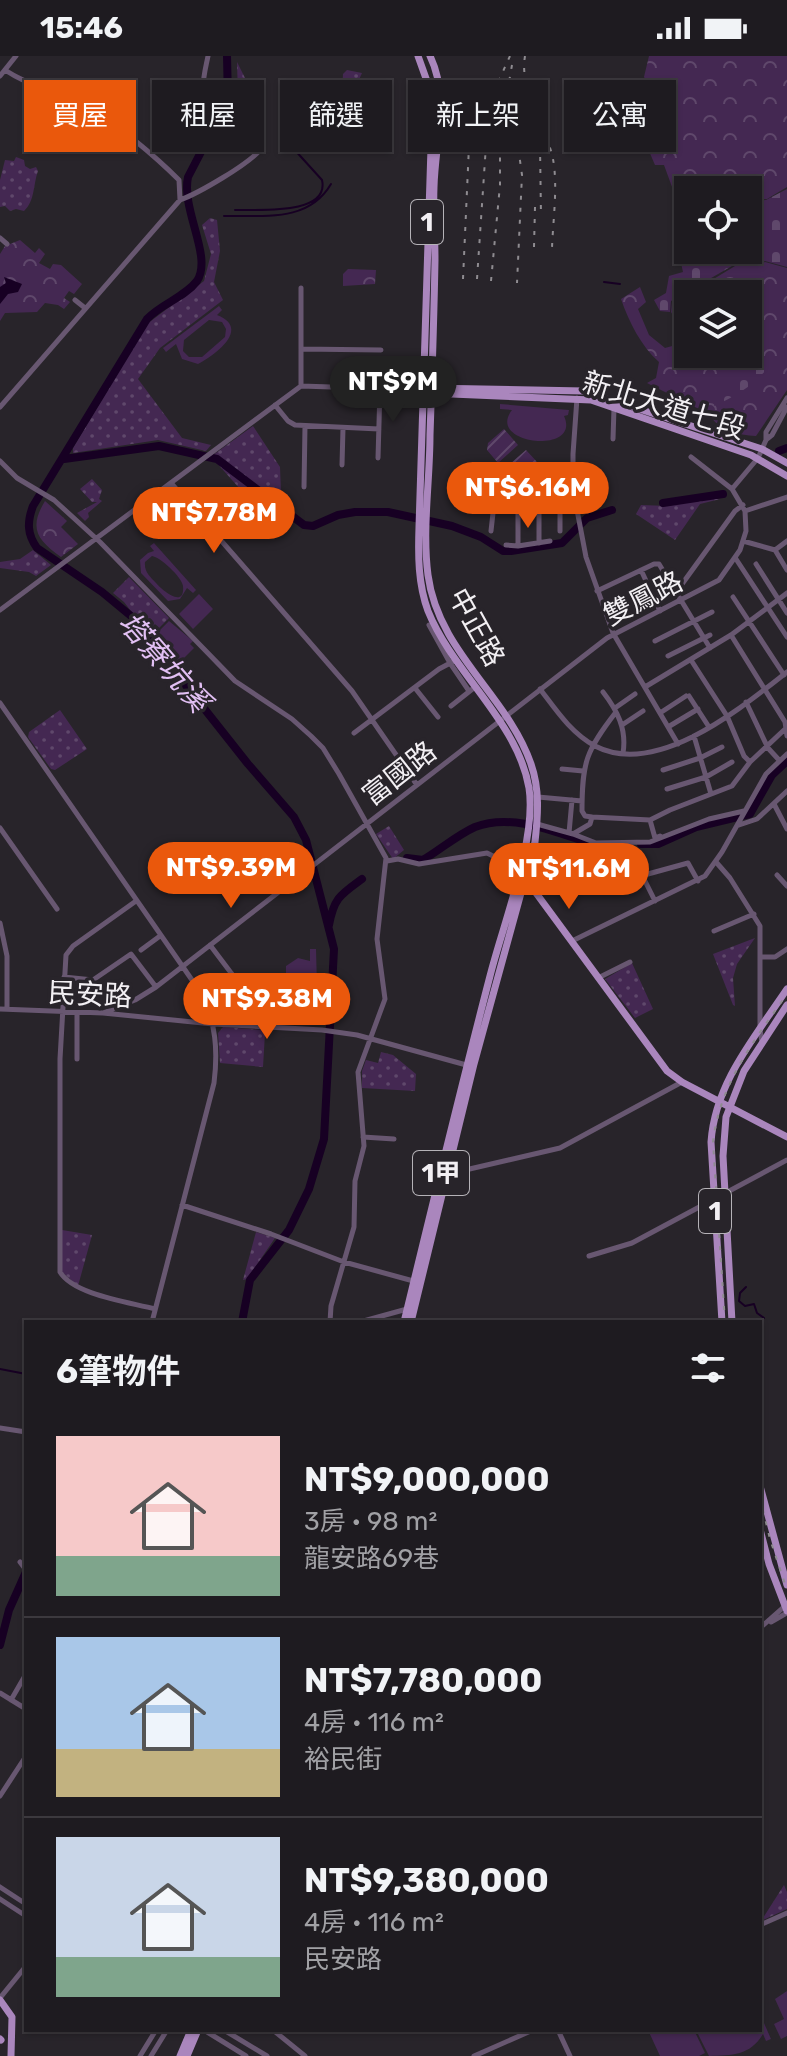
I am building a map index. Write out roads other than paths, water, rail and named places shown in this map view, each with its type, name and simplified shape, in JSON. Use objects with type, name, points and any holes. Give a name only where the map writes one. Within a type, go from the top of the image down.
[{"type":"main road","name":"中正路","points":[[418,56],[427,80]]},
{"type":"main road","name":"中正路","points":[[430,56],[437,80]]},
{"type":"main road","name":"中正路","points":[[404,1320],[448,1174],[471,1067],[525,878],[538,797],[531,764],[523,745],[472,689],[453,662],[431,608],[423,528],[422,390],[434,152]]},
{"type":"main road","name":"中正路","points":[[423,514],[431,390],[435,152]]},
{"type":"main road","name":"新北大道七段","points":[[422,390],[577,394],[762,449],[787,463]]},
{"type":"main road","name":"新北大道七段","points":[[577,394],[758,458],[787,476]]},
{"type":"main road","name":"中正路","points":[[411,1320],[519,869],[533,827],[530,792],[523,764],[501,718],[431,608]]},
{"type":"main road","points":[[519,869],[660,1064],[682,1082],[787,1137]]},
{"type":"main road","points":[[517,908],[525,899],[541,899]]},
{"type":"main road","name":"1","points":[[722,1320],[711,1142],[718,1102],[731,1073],[787,989]]},
{"type":"main road","name":"1","points":[[732,1320],[723,1143],[729,1107],[744,1071],[787,1005]]},
{"type":"main road","points":[[762,1493],[787,1585]]},
{"type":"main road","points":[[762,1536],[772,1573],[787,1609]]},
{"type":"main road","points":[[0,1999],[12,2017],[11,2056]]},
{"type":"main road","points":[[180,2056],[190,2032]]},
{"type":"main road","points":[[187,2056],[197,2032]]},
{"type":"street","points":[[0,76],[16,56]]},
{"type":"street","points":[[0,407],[181,200],[195,195],[252,159],[260,150],[260,141],[208,102],[204,95],[208,56]]},
{"type":"street","points":[[5,70],[21,80],[83,104],[98,114],[179,180],[181,200]]},
{"type":"street","points":[[0,238],[7,244]]},
{"type":"street","points":[[301,288],[301,386]]},
{"type":"street","points":[[75,300],[85,308]]},
{"type":"street","points":[[301,349],[381,350]]},
{"type":"street","points":[[0,610],[301,386],[422,390]]},
{"type":"street","points":[[378,458],[380,389]]},
{"type":"street","points":[[577,394],[572,469],[582,540],[613,633],[678,744]]},
{"type":"street","points":[[732,489],[758,458],[766,432],[787,398]]},
{"type":"street","points":[[275,405],[292,424],[379,429]]},
{"type":"street","points":[[766,440],[787,407]]},
{"type":"street","points":[[613,439],[614,408]]},
{"type":"street","points":[[304,487],[305,426]]},
{"type":"street","points":[[342,465],[343,428]]},
{"type":"street","points":[[691,457],[732,489],[744,508]]},
{"type":"street","points":[[0,461],[17,478],[51,498],[95,539],[235,681],[292,719],[323,748],[387,861],[377,939],[385,999],[358,1072],[363,1137],[355,1181],[354,1227],[331,1306],[330,1320]]},
{"type":"street","points":[[171,483],[352,691],[417,785]]},
{"type":"street","points":[[677,591],[735,511],[787,497]]},
{"type":"street","points":[[491,531],[494,504]]},
{"type":"street","points":[[518,505],[518,546]]},
{"type":"street","points":[[539,505],[539,543]]},
{"type":"street","points":[[560,505],[560,531]]},
{"type":"street","name":"雙鳳路","points":[[501,718],[613,633],[719,580],[736,559],[743,541],[744,508]]},
{"type":"street","points":[[506,545],[550,541]]},
{"type":"street","points":[[743,541],[775,550],[787,568]]},
{"type":"street","points":[[775,550],[787,541]]},
{"type":"street","points":[[736,559],[787,637]]},
{"type":"street","points":[[597,591],[659,564],[710,648]]},
{"type":"street","points":[[756,564],[787,613]]},
{"type":"street","points":[[641,570],[660,611]]},
{"type":"street","points":[[645,687],[731,635],[787,593]]},
{"type":"street","points":[[540,689],[571,728],[591,744],[608,751],[660,750],[678,744],[727,716],[786,674],[733,597]]},
{"type":"street","points":[[655,641],[712,612]]},
{"type":"street","points":[[354,733],[453,662],[429,625]]},
{"type":"street","points":[[668,656],[710,635]]},
{"type":"street","points":[[635,694],[615,710],[591,744],[583,771],[583,814],[650,820],[736,783],[750,762],[786,733],[786,726],[731,635]]},
{"type":"street","points":[[691,660],[727,716],[744,756],[750,762]]},
{"type":"street","points":[[415,688],[438,717]]},
{"type":"street","points":[[451,706],[472,689]]},
{"type":"street","points":[[603,692],[622,725],[623,753]]},
{"type":"street","points":[[660,713],[688,696],[709,727]]},
{"type":"street","points":[[746,702],[768,748],[779,761]]},
{"type":"street","points":[[0,703],[201,993],[213,1024],[217,1042],[214,1083],[152,1320]]},
{"type":"street","points":[[668,727],[698,709]]},
{"type":"street","points":[[622,725],[643,711]]},
{"type":"street","name":"富國路","points":[[210,945],[501,718]]},
{"type":"street","points":[[694,736],[711,794]]},
{"type":"street","points":[[663,770],[722,747]]},
{"type":"street","points":[[572,941],[698,881],[711,870],[766,774],[787,754]]},
{"type":"street","points":[[667,789],[706,777],[732,762]]},
{"type":"street","points":[[562,769],[583,771]]},
{"type":"street","points":[[738,824],[757,819],[787,791]]},
{"type":"street","points":[[538,797],[582,801]]},
{"type":"street","points":[[571,834],[572,800]]},
{"type":"street","points":[[774,804],[787,829]]},
{"type":"street","points":[[533,827],[571,834],[596,843],[650,842],[709,819],[744,811]]},
{"type":"street","points":[[650,820],[655,838],[710,815]]},
{"type":"street","points":[[571,834],[590,824],[592,817]]},
{"type":"street","points":[[0,828],[57,909]]},
{"type":"street","points":[[387,861],[398,859],[419,864],[487,853],[519,869]]},
{"type":"street","points":[[716,862],[730,878],[760,926],[762,1043]]},
{"type":"street","points":[[655,901],[640,876],[688,863],[698,881]]},
{"type":"street","points":[[777,875],[787,886]]},
{"type":"street","points":[[136,901],[66,955],[61,1013],[60,1272],[66,1281],[80,1288],[155,1309]]},
{"type":"street","points":[[714,931],[754,914]]},
{"type":"street","points":[[0,923],[7,956],[3,1009]]},
{"type":"street","points":[[141,950],[160,936]]},
{"type":"street","points":[[103,1013],[156,987],[210,945],[245,989],[253,1012],[252,1026]]},
{"type":"street","points":[[761,957],[775,957],[787,949]]},
{"type":"street","points":[[64,977],[93,980],[127,954],[132,955],[156,987]]},
{"type":"street","points":[[598,978],[630,962]]},
{"type":"street","name":"民安路","points":[[3,1009],[103,1013],[213,1024],[322,1030],[371,1039]]},
{"type":"street","points":[[77,1013],[77,1059]]},
{"type":"street","points":[[371,1039],[471,1067]]},
{"type":"street","points":[[448,1174],[560,1148],[682,1082]]},
{"type":"street","points":[[363,1137],[394,1139]]},
{"type":"street","points":[[589,1256],[632,1243],[787,1160]]},
{"type":"street","points":[[182,1205],[344,1262],[418,1282]]},
{"type":"street","points":[[367,1320],[407,1309]]},
{"type":"street","points":[[0,1428],[24,1432]]},
{"type":"street","points":[[20,1562],[24,1567]]},
{"type":"street","points":[[762,1627],[787,1609]]},
{"type":"street","points":[[11,1700],[24,1677]]},
{"type":"street","points":[[0,1693],[24,1708]]},
{"type":"street","points":[[0,1796],[24,1759]]},
{"type":"street","points":[[0,1887],[24,1903]]},
{"type":"street","points":[[0,1899],[24,1915]]},
{"type":"street","points":[[762,1924],[787,1913]]},
{"type":"street","points":[[0,1999],[24,1969]]},
{"type":"street","points":[[140,2056],[155,2032]]},
{"type":"street","points":[[151,2056],[166,2032]]},
{"type":"street","points":[[207,2032],[246,2056]]},
{"type":"street","points":[[227,2032],[267,2056]]},
{"type":"street","points":[[275,2032],[305,2056]]},
{"type":"street","points":[[474,2056],[528,2032]]},
{"type":"street","points":[[559,2032],[570,2056]]},
{"type":"waterway","name":"塔寮坑溪","points":[[227,56],[228,100],[188,177],[189,204],[201,259],[197,281],[147,319],[33,506],[29,528],[37,548],[102,592],[131,616],[294,817],[306,840],[334,949],[324,1139],[309,1189],[289,1230],[250,1280],[242,1320]]},
{"type":"waterway","points":[[235,210],[274,210],[315,200],[321,192],[322,180],[297,152]]},
{"type":"waterway","points":[[224,216],[269,216],[298,211],[321,197],[331,184]]},
{"type":"waterway","points":[[604,282],[620,284]]},
{"type":"waterway","points":[[64,459],[159,446],[217,459],[304,525],[313,526],[338,515],[355,512],[388,512],[452,526],[481,537],[503,551],[562,543],[587,518],[612,510]]},
{"type":"waterway","points":[[779,451],[787,448]]},
{"type":"waterway","points":[[663,503],[723,494]]},
{"type":"waterway","points":[[641,844],[658,844],[696,827],[750,814],[772,775],[787,761]]},
{"type":"waterway","points":[[407,858],[423,860],[462,834],[490,823],[536,826],[596,845]]},
{"type":"waterway","points":[[329,925],[339,898],[362,879]]},
{"type":"waterway","points":[[746,1287],[740,1293],[739,1301],[745,1306],[754,1304],[757,1313],[764,1318]]},
{"type":"waterway","points":[[0,1369],[24,1374]]},
{"type":"waterway","name":"塔寮坑溪","points":[[0,1645],[9,1610],[24,1576]]},
{"type":"railway","points":[[463,279],[469,146],[510,56]]},
{"type":"railway","points":[[525,56],[529,95],[553,159],[552,248]]},
{"type":"railway","points":[[512,65],[509,82],[522,175],[517,283]]},
{"type":"railway","points":[[477,279],[486,152]]},
{"type":"railway","points":[[491,281],[500,152]]},
{"type":"railway","points":[[540,152],[541,217]]},
{"type":"railway","points":[[534,247],[535,207]]},
{"type":"railway","points":[[725,1320],[713,1142],[717,1121],[740,1064],[787,994]]},
{"type":"railway","points":[[762,1506],[787,1590]]}]
